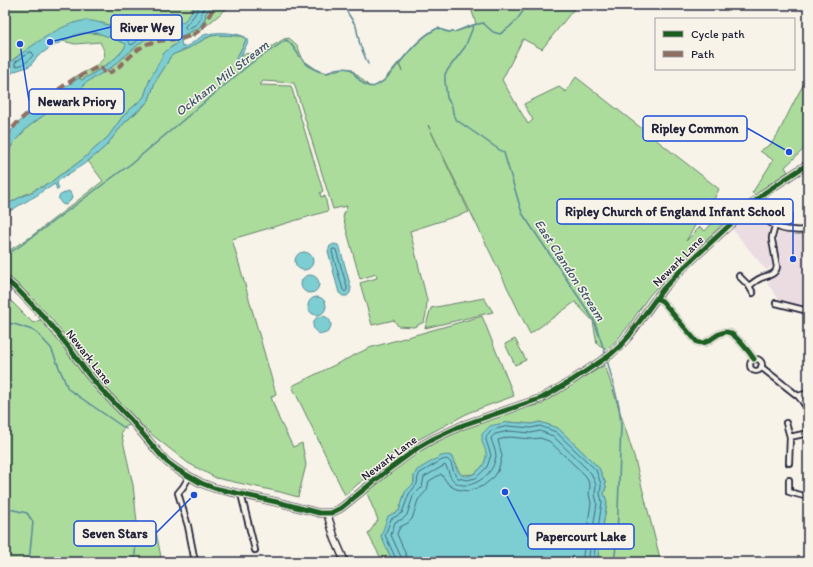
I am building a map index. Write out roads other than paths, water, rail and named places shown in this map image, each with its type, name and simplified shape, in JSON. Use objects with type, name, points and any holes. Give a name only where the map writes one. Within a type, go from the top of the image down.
[{"type":"main road","name":"Newark Lane","points":[[5,280],[20,292],[44,317],[88,374],[131,420],[167,462],[178,470],[212,488],[319,513],[334,512],[418,447],[470,422],[542,398],[601,362],[620,346],[629,336],[656,298],[679,272],[764,193],[808,164]]},
{"type":"main road","points":[[327,513],[335,539],[345,562]]},
{"type":"street","points":[[751,205],[775,226],[791,230],[808,230]]},
{"type":"street","points":[[749,286],[761,278],[772,274],[776,270],[777,267],[772,240],[775,226]]},
{"type":"street","points":[[740,276],[753,293]]},
{"type":"street","points":[[761,278],[765,282]]},
{"type":"street","points":[[656,298],[662,301],[697,342],[708,342],[721,333],[730,333],[754,359],[759,360],[762,364],[761,367],[798,396],[808,411]]},
{"type":"street","points":[[776,303],[808,311]]},
{"type":"street","points":[[754,359],[750,362],[751,368],[757,370],[761,367]]},
{"type":"street","points":[[798,396],[808,393]]},
{"type":"street","points":[[786,423],[790,437],[789,463]]},
{"type":"street","points":[[790,437],[808,433]]},
{"type":"street","points":[[189,477],[178,493],[188,526],[195,562]]},
{"type":"street","points":[[789,480],[789,492],[808,497]]},
{"type":"street","points":[[241,494],[254,550]]},
{"type":"water","points":[[195,5],[213,5],[206,13],[205,19],[199,28],[180,37],[182,46],[185,47],[208,34],[227,33],[239,35],[248,39],[248,42],[238,61],[236,59],[246,40],[241,36],[211,36],[174,54],[170,57],[155,82],[149,100],[125,122],[106,146],[84,164],[59,180],[57,183],[59,189],[57,190],[55,184],[47,189],[45,188],[39,194],[5,214],[5,207],[7,205],[20,197],[32,193],[38,188],[50,183],[83,159],[108,137],[123,116],[144,97],[150,79],[164,53],[177,43],[178,38],[162,36],[145,39],[112,67],[84,84],[81,90],[28,127],[14,142],[5,157],[5,139],[19,122],[55,93],[79,78],[82,80],[93,74],[114,59],[124,49],[126,44],[98,33],[83,33],[75,35],[51,47],[37,57],[30,66],[15,71],[5,78],[5,66],[42,39],[72,24],[82,21],[89,21],[136,32],[148,31],[181,23],[187,18]]},
{"type":"water","points":[[68,191],[72,196],[71,200],[66,205],[62,204],[59,200],[59,196]]},
{"type":"water","points":[[334,244],[338,245],[340,248],[351,288],[350,293],[347,296],[343,296],[339,293],[328,251],[330,246]]},
{"type":"water","points":[[304,252],[310,255],[313,261],[310,267],[304,270],[298,267],[295,261],[298,255]]},
{"type":"water","points":[[310,275],[316,278],[319,284],[316,290],[310,293],[304,290],[301,284],[304,278]]},
{"type":"water","points":[[317,297],[323,300],[326,306],[323,312],[317,315],[311,312],[308,306],[311,300]]},
{"type":"water","points":[[322,316],[328,319],[331,325],[328,331],[322,334],[316,331],[313,325],[316,319]]},
{"type":"water","points":[[508,422],[532,424],[540,422],[558,428],[599,468],[605,482],[606,487],[604,493],[607,502],[597,562],[393,562],[381,536],[388,516],[399,511],[405,492],[414,483],[414,476],[417,470],[441,456],[448,455],[451,456],[460,474],[470,476],[474,474],[481,468],[485,460],[486,452],[482,441],[482,434],[490,426]]},
{"type":"waterway","points":[[348,5],[347,12],[356,26],[360,45],[368,64]]},
{"type":"waterway","name":"Ockham Mill Stream","points":[[5,256],[132,163],[250,64],[286,40],[291,44],[304,62],[312,68],[326,73],[329,73],[334,69],[351,69],[358,79],[370,87],[379,84],[386,79],[414,46],[431,31],[438,28],[444,31],[452,32],[483,23],[493,32],[500,34],[515,21],[526,5]]},
{"type":"waterway","name":"East Clandon Stream","points":[[474,25],[465,47],[445,74],[447,98],[452,106],[455,119],[504,153],[522,213],[594,320],[606,356]]},
{"type":"waterway","points":[[5,323],[14,324],[35,331],[51,348],[68,389],[126,429]]},
{"type":"waterway","name":"East Clandon Stream","points":[[607,360],[619,406],[621,425],[617,539],[614,562]]},
{"type":"waterway","points":[[5,508],[27,513],[33,522],[29,562]]},
{"type":"waterway","points":[[133,562],[135,556],[136,537]]},
{"type":"place","name":"River Wey","points":[[50,42]]},
{"type":"place","name":"Newark Priory","points":[[20,44]]},
{"type":"place","name":"Ripley Common","points":[[789,152]]},
{"type":"place","name":"Ripley Church of England Infant School","points":[[793,259]]},
{"type":"place","name":"Papercourt Lake","points":[[505,492]]},
{"type":"place","name":"Seven Stars","points":[[194,495]]}]
